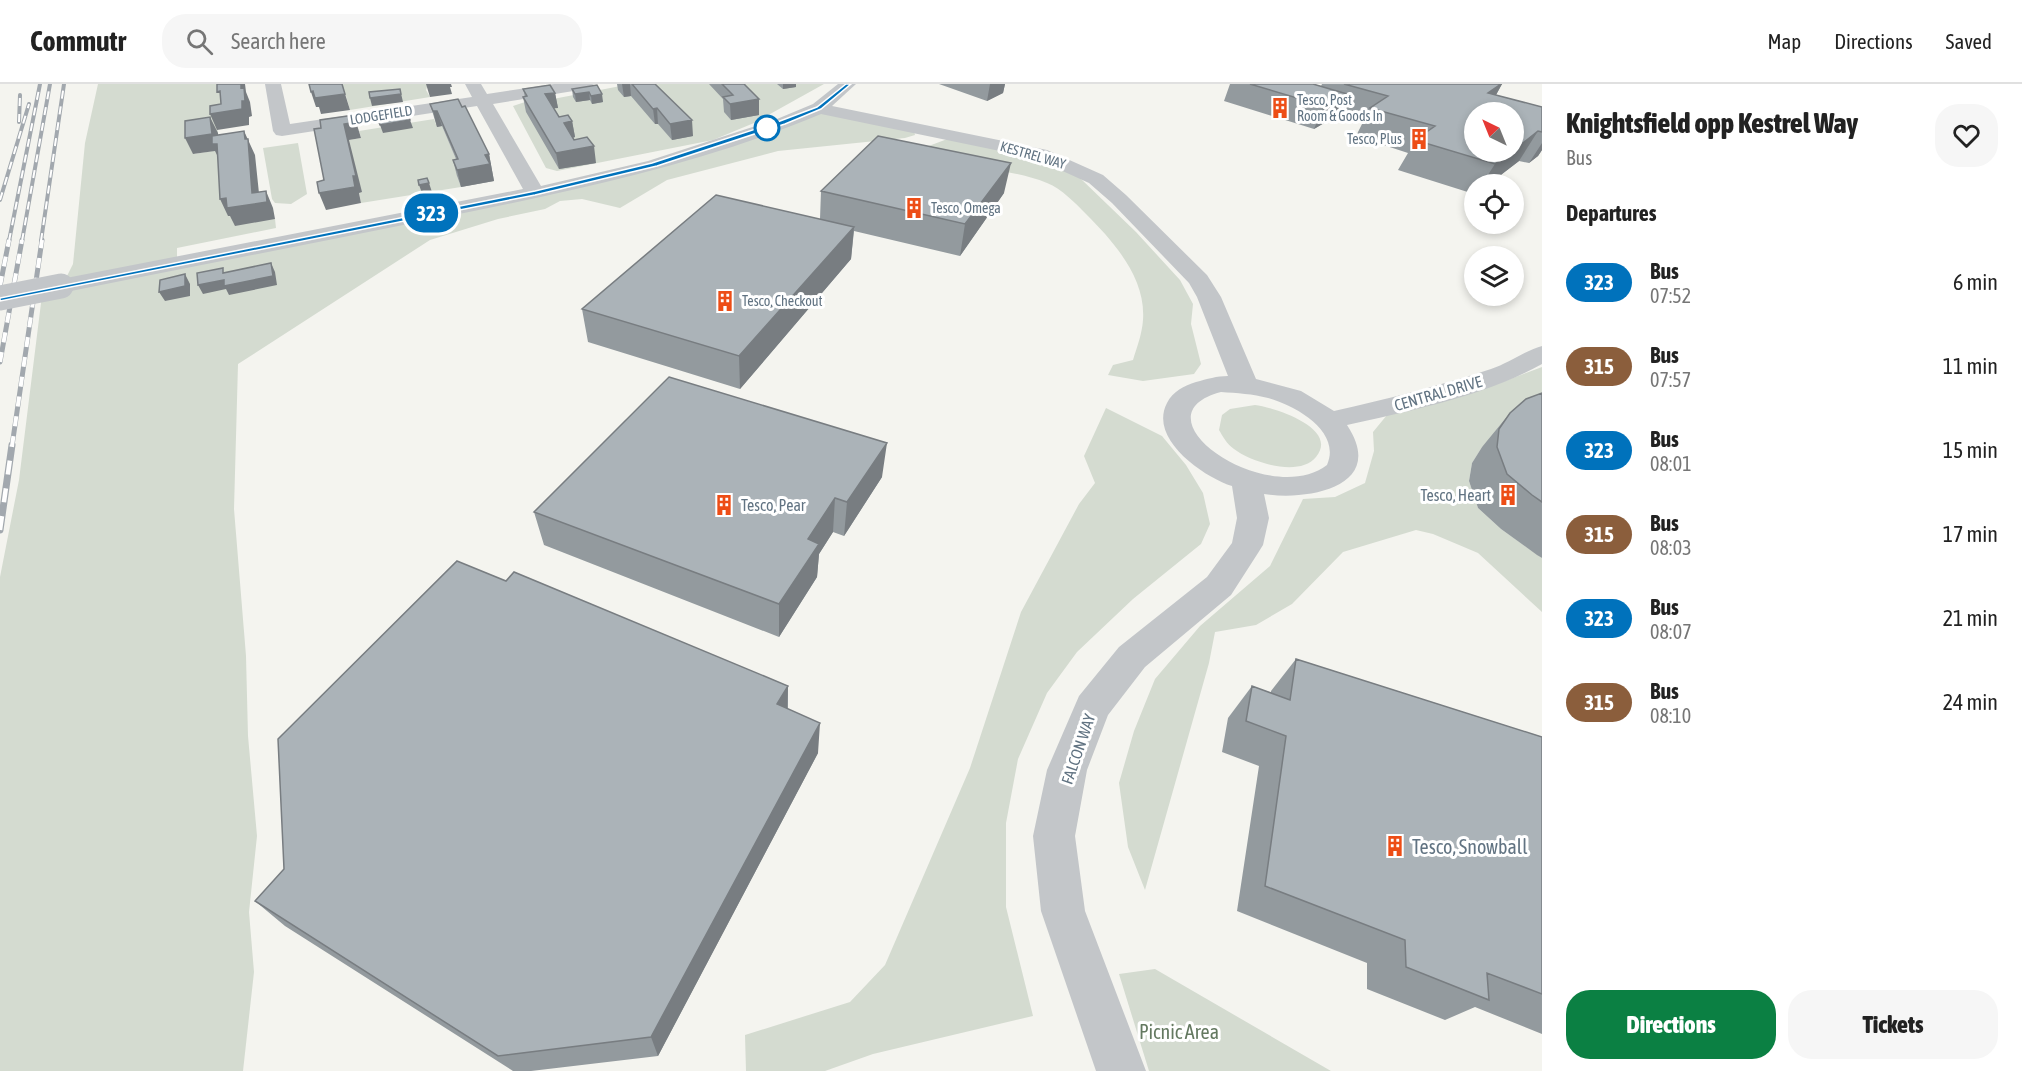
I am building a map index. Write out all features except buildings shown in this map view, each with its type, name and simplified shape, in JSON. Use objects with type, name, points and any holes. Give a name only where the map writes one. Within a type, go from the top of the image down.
[{"type":"street","name":"LODGEFIELD","points":[[273,84],[282,138],[477,92],[586,84]]},
{"type":"street","points":[[0,298],[535,193],[654,165],[783,123],[819,108],[848,84]]},
{"type":"street","points":[[477,92],[535,193]]},
{"type":"street","name":"KESTREL WAY","points":[[819,108],[1040,154],[1096,178],[1199,280],[1209,297],[1245,385]]},
{"type":"street","name":"CENTRAL DRIVE","points":[[1329,421],[1440,395],[1509,372],[1542,354]]},
{"type":"street","points":[[1221,384],[1245,385],[1291,397],[1312,408],[1329,421],[1342,437],[1346,454],[1341,469],[1326,480],[1303,486],[1275,486],[1246,480],[1219,469],[1198,454],[1183,438],[1176,423],[1178,408],[1187,396],[1202,388],[1221,384]]},
{"type":"street","name":"FALCON WAY","points":[[1121,1071],[1063,911],[1054,836],[1067,770],[1092,707],[1132,657],[1218,586],[1247,545],[1253,518],[1246,480]]},
{"type":"green space","points":[[98,84],[223,84],[224,106],[217,122],[218,133],[194,154],[219,150],[228,216],[275,219],[276,228],[177,248],[177,258],[64,282],[73,264],[85,143]]},
{"type":"green space","points":[[335,84],[428,84],[426,90],[430,97],[350,110],[346,96]]},
{"type":"green space","points":[[631,84],[824,84],[754,123],[713,140],[557,171],[546,168],[513,106],[531,100],[553,99]]},
{"type":"green space","points":[[825,111],[914,131],[915,135],[905,138],[778,151],[667,180],[620,208],[582,199],[560,201],[545,209],[498,219],[430,240],[238,364],[234,509],[246,656],[248,736],[257,836],[249,912],[254,972],[243,1071],[0,1071],[0,577],[19,480],[42,295],[689,158]]},
{"type":"green space","points":[[434,119],[437,127],[442,126],[463,175],[457,176],[461,187],[361,203],[349,140],[361,138],[359,131]]},
{"type":"green space","points":[[950,138],[1035,157],[1080,178],[1136,232],[1180,280],[1193,304],[1191,324],[1201,364],[1194,374],[1143,381],[1108,375],[1113,365],[1133,360],[1143,320],[1143,305],[1139,290],[1126,262],[1097,225],[1053,186],[1026,176],[962,164],[918,150]]},
{"type":"green space","points":[[298,143],[307,194],[291,204],[275,203],[272,199],[263,148]]},
{"type":"green space","points":[[1542,367],[1542,417],[1498,433],[1482,447],[1472,463],[1469,481],[1478,508],[1501,529],[1542,558],[1542,612],[1478,553],[1433,534],[1416,530],[1343,552],[1292,604],[1256,625],[1215,632],[1209,663],[1145,890],[1128,847],[1119,783],[1134,731],[1155,679],[1200,626],[1270,566],[1303,499],[1335,497],[1365,483],[1374,451],[1373,432],[1387,415],[1497,384]]},
{"type":"green space","points":[[1255,405],[1289,415],[1312,428],[1319,437],[1321,447],[1316,457],[1298,466],[1275,466],[1252,459],[1232,447],[1219,430],[1222,415],[1230,409]]},
{"type":"green space","points":[[1106,408],[1162,436],[1186,465],[1203,493],[1210,524],[1201,544],[1133,599],[1077,652],[1047,693],[1018,759],[1006,823],[1006,907],[1033,1016],[873,1054],[825,1071],[746,1071],[745,1035],[850,1002],[885,965],[970,768],[1021,612],[1079,504],[1095,483],[1084,456]]},
{"type":"green space","name":"Picnic Area","points":[[1155,969],[1331,1071],[1149,1071],[1119,974]]},
{"type":"railway","points":[[9,241],[40,84]]},
{"type":"railway","points":[[22,241],[50,84]]},
{"type":"railway","points":[[41,241],[64,84]]},
{"type":"railway","points":[[19,122],[20,95]]},
{"type":"railway","points":[[0,200],[29,104]]},
{"type":"railway","points":[[0,286],[9,240]]},
{"type":"railway","points":[[0,362],[22,240]]},
{"type":"railway","points":[[12,446],[42,240]]},
{"type":"railway","points":[[0,530],[12,445]]},
{"type":"bus line","name":"323","points":[[0,298],[535,193],[654,165],[783,123],[819,108],[848,84]]},
{"type":"place","name":"Tesco, Post Room & Goods In","points":[[1280,108]]},
{"type":"place","name":"Tesco, Plus","points":[[1419,139]]},
{"type":"place","name":"Tesco, Omega","points":[[914,208]]},
{"type":"place","name":"Tesco, Checkout","points":[[725,301]]},
{"type":"place","name":"Tesco, Heart","points":[[1508,495]]},
{"type":"place","name":"Tesco, Pear","points":[[724,505]]},
{"type":"place","name":"Tesco, Snowball","points":[[1395,846]]}]
